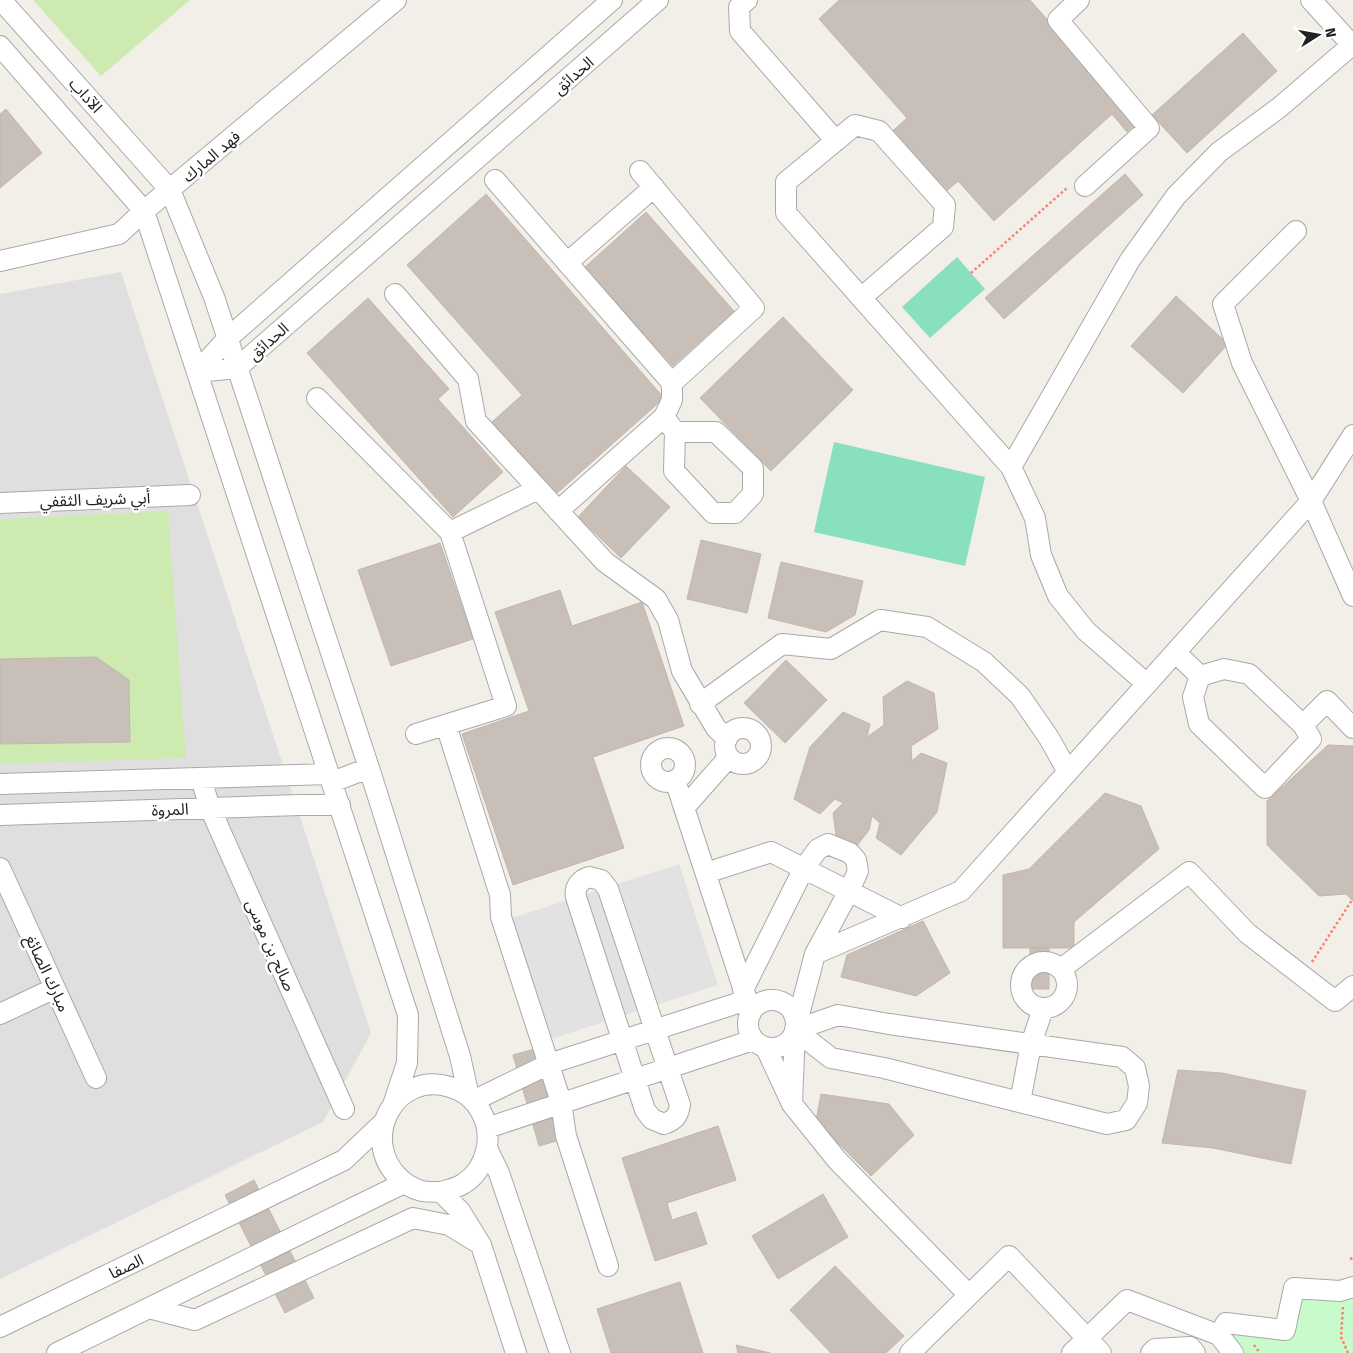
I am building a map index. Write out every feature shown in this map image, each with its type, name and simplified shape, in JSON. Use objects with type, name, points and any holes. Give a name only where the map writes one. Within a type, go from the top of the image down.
[{"type":"street","name":"الآداب","points":[[1,0],[170,190],[214,297],[238,368],[369,768],[460,1056],[471,1099]]},
{"type":"street","name":"فهد المارك","points":[[0,261],[119,234],[396,0]]},
{"type":"street","name":"الحدائق","points":[[197,372],[228,338],[612,0]]},
{"type":"street","name":"الحدائق","points":[[197,372],[238,368],[658,0]]},
{"type":"street","points":[[747,0],[739,7],[740,31],[836,141]]},
{"type":"street","points":[[1078,186],[1149,128],[1058,20],[1079,0]]},
{"type":"street","points":[[1011,466],[1130,260],[1176,196],[1219,152],[1280,107],[1352,44],[1311,0]]},
{"type":"street","name":"الآداب","points":[[0,46],[144,211]]},
{"type":"street","points":[[861,298],[943,227],[944,205],[879,131],[855,125],[786,182],[786,213],[861,298],[1011,466],[1036,518],[1042,555],[1058,596],[1086,630],[1147,684]]},
{"type":"street","points":[[640,171],[754,308],[672,383]]},
{"type":"street","points":[[495,180],[672,383],[670,424],[674,471],[713,513],[735,513],[753,494],[754,468],[716,432],[670,424],[558,511]]},
{"type":"street","points":[[567,263],[654,187]]},
{"type":"street","points":[[144,211],[408,1015],[407,1063],[388,1113],[381,1139],[384,1156],[392,1171],[404,1183],[422,1191],[441,1192],[462,1185],[479,1169],[487,1148],[487,1128],[480,1109],[471,1099],[457,1090],[444,1085],[429,1085],[416,1088],[403,1095],[388,1113]]},
{"type":"street","points":[[1296,231],[1223,304],[1242,363],[1311,501],[1353,596]]},
{"type":"street","points":[[395,294],[468,379],[476,421],[606,562],[656,599],[668,620],[682,671],[728,748],[684,808]]},
{"type":"street","points":[[317,398],[450,532],[506,706],[416,734]]},
{"type":"street","points":[[815,954],[961,891],[1311,501],[1353,436]]},
{"type":"street","points":[[450,532],[538,489]]},
{"type":"street","name":"أبي شريف الثقفي","points":[[0,503],[190,495]]},
{"type":"street","points":[[700,704],[782,644],[831,650],[880,620],[927,626],[984,662],[1020,696],[1049,738],[1068,772]]},
{"type":"street","points":[[1176,653],[1200,676]]},
{"type":"street","points":[[1224,669],[1249,674],[1303,725],[1311,739],[1265,788],[1200,724],[1193,697],[1200,676],[1224,669]]},
{"type":"street","points":[[1303,725],[1327,701],[1353,728]]},
{"type":"street","points":[[446,725],[500,894],[501,917],[561,1102],[566,1136],[608,1266]]},
{"type":"street","name":"المروة","points":[[0,784],[330,778],[369,768]]},
{"type":"street","name":"صالح بن موسى","points":[[201,779],[210,808],[344,1109]]},
{"type":"street","points":[[147,810],[165,780]]},
{"type":"street","points":[[675,780],[748,999],[749,1016],[747,1024],[749,1032],[759,1044],[792,1104],[837,1160],[969,1295]]},
{"type":"street","name":"المروة","points":[[0,815],[300,805],[340,806]]},
{"type":"street","points":[[487,1128],[668,1068],[759,1044],[781,1047],[792,1037],[815,954],[850,891],[858,870],[856,860],[850,853],[828,844],[823,845],[804,868],[748,999]]},
{"type":"street","points":[[706,873],[772,852],[902,918]]},
{"type":"street","name":"مبارك الصائغ","points":[[0,868],[96,1078]]},
{"type":"street","points":[[1061,970],[1189,872],[1247,933],[1335,1000],[1353,986]]},
{"type":"street","points":[[589,877],[601,880],[608,889],[656,1030],[680,1105],[677,1116],[672,1121],[664,1124],[652,1119],[648,1115],[576,897],[576,888],[579,883],[589,877]]},
{"type":"street","points":[[1040,962],[1055,964],[1061,970],[1066,976],[1067,984],[1063,999],[1057,1004],[1050,1008],[1042,1009],[1035,1007],[1024,997],[1021,990],[1022,975],[1027,969],[1040,962]]},
{"type":"street","points":[[0,1014],[55,988]]},
{"type":"street","points":[[471,1099],[549,1064],[748,999],[759,1003],[767,1000],[776,1000],[784,1003],[794,1014],[792,1104]]},
{"type":"street","points":[[1020,1102],[1031,1044],[1042,1009]]},
{"type":"street","points":[[838,1015],[888,1024],[1122,1057],[1135,1068],[1139,1086],[1137,1102],[1126,1120],[1107,1124],[884,1068],[831,1058],[795,1030],[838,1015]]},
{"type":"street","name":"الصفا","points":[[0,1328],[344,1160],[388,1113]]},
{"type":"street","points":[[487,1148],[498,1173],[560,1353]]},
{"type":"street","points":[[57,1353],[404,1183]]},
{"type":"street","points":[[441,1192],[460,1212],[481,1245],[516,1353]]},
{"type":"street","points":[[149,1308],[195,1320],[412,1218],[449,1224],[481,1245]]},
{"type":"street","points":[[910,1353],[1008,1256],[1101,1353]]},
{"type":"street","points":[[1219,1335],[1226,1323],[1285,1330],[1294,1288],[1340,1291],[1348,1294]]},
{"type":"street","points":[[1072,1353],[1127,1300],[1219,1335],[1233,1353]]},
{"type":"street","points":[[1151,1353],[1155,1348],[1190,1347],[1195,1353]]},
{"type":"path","points":[[971,273],[1078,186]]},
{"type":"path","points":[[1309,966],[1352,900]]},
{"type":"path","points":[[1348,1294],[1341,1336],[1348,1353]]},
{"type":"shaded area","points":[[121,272],[371,1033],[323,1122],[0,1279],[0,294]]},
{"type":"shaded area","points":[[679,864],[718,985],[551,1039],[512,918]]},
{"type":"green space","points":[[33,0],[190,0],[101,76]]},
{"type":"green space","points":[[957,257],[985,289],[930,338],[902,307]]},
{"type":"green space","points":[[834,442],[985,477],[965,566],[814,532]]},
{"type":"green space","points":[[168,511],[186,758],[0,764],[0,519]]},
{"type":"green space","points":[[1353,1287],[1353,1353],[1233,1353],[1226,1323],[1285,1330],[1294,1288]]},
{"type":"building","points":[[839,0],[1030,0],[1138,122],[1127,132],[1112,114],[994,221],[958,181],[940,197],[886,137],[907,118],[819,19]]},
{"type":"building","points":[[1243,33],[1277,71],[1187,153],[1152,115]]},
{"type":"building","points":[[6,109],[42,153],[0,188],[0,114]]},
{"type":"building","points":[[1125,174],[1143,195],[1004,319],[985,298]]},
{"type":"building","points":[[486,194],[664,398],[556,494],[492,422],[522,395],[407,265]]},
{"type":"building","points":[[646,212],[734,311],[673,366],[584,268]]},
{"type":"building","points":[[1176,296],[1228,344],[1183,393],[1131,346]]},
{"type":"building","points":[[368,298],[449,389],[438,399],[503,472],[453,517],[307,353]]},
{"type":"building","points":[[783,317],[853,390],[771,471],[700,398]]},
{"type":"building","points":[[626,466],[670,507],[621,558],[578,517]]},
{"type":"building","points":[[701,540],[761,554],[747,613],[687,599]]},
{"type":"building","points":[[440,543],[473,639],[391,666],[358,570]]},
{"type":"building","points":[[781,562],[863,581],[855,615],[826,632],[768,618]]},
{"type":"building","points":[[560,590],[572,626],[642,602],[684,726],[593,757],[624,848],[513,885],[462,734],[529,711],[495,612]]},
{"type":"building","points":[[96,657],[129,680],[130,742],[0,744],[0,659]]},
{"type":"building","points":[[786,660],[827,700],[785,743],[744,703]]},
{"type":"building","points":[[907,681],[934,693],[938,729],[911,746],[912,761],[921,753],[947,763],[937,812],[901,855],[876,838],[880,823],[872,816],[869,830],[853,851],[837,842],[833,813],[843,803],[835,799],[820,814],[794,799],[810,747],[843,712],[870,724],[867,737],[884,725],[883,697]]},
{"type":"building","points":[[1328,745],[1353,746],[1353,901],[1346,894],[1319,896],[1267,845],[1267,801]]},
{"type":"building","points":[[1105,793],[1141,806],[1159,849],[1074,922],[1074,948],[1003,948],[1003,875],[1029,869]]},
{"type":"building","points":[[923,921],[950,973],[916,996],[841,977],[847,955]]},
{"type":"building","points":[[1030,948],[1049,948],[1049,989],[1030,989]]},
{"type":"building","points":[[534,1049],[560,1140],[539,1146],[513,1055]]},
{"type":"building","points":[[1178,1070],[1222,1073],[1306,1091],[1291,1164],[1213,1148],[1162,1143]]},
{"type":"building","points":[[821,1094],[889,1104],[914,1135],[871,1176],[816,1121]]},
{"type":"building","points":[[718,1126],[736,1180],[667,1203],[672,1220],[696,1212],[707,1244],[655,1261],[622,1158]]},
{"type":"building","points":[[254,1180],[314,1298],[285,1313],[225,1195]]},
{"type":"building","points":[[823,1194],[848,1237],[778,1279],[752,1236]]},
{"type":"building","points":[[835,1266],[904,1336],[886,1353],[831,1353],[790,1310]]},
{"type":"building","points":[[680,1282],[703,1353],[611,1353],[597,1309]]},
{"type":"building","points":[[736,1345],[770,1353],[738,1353]]}]
